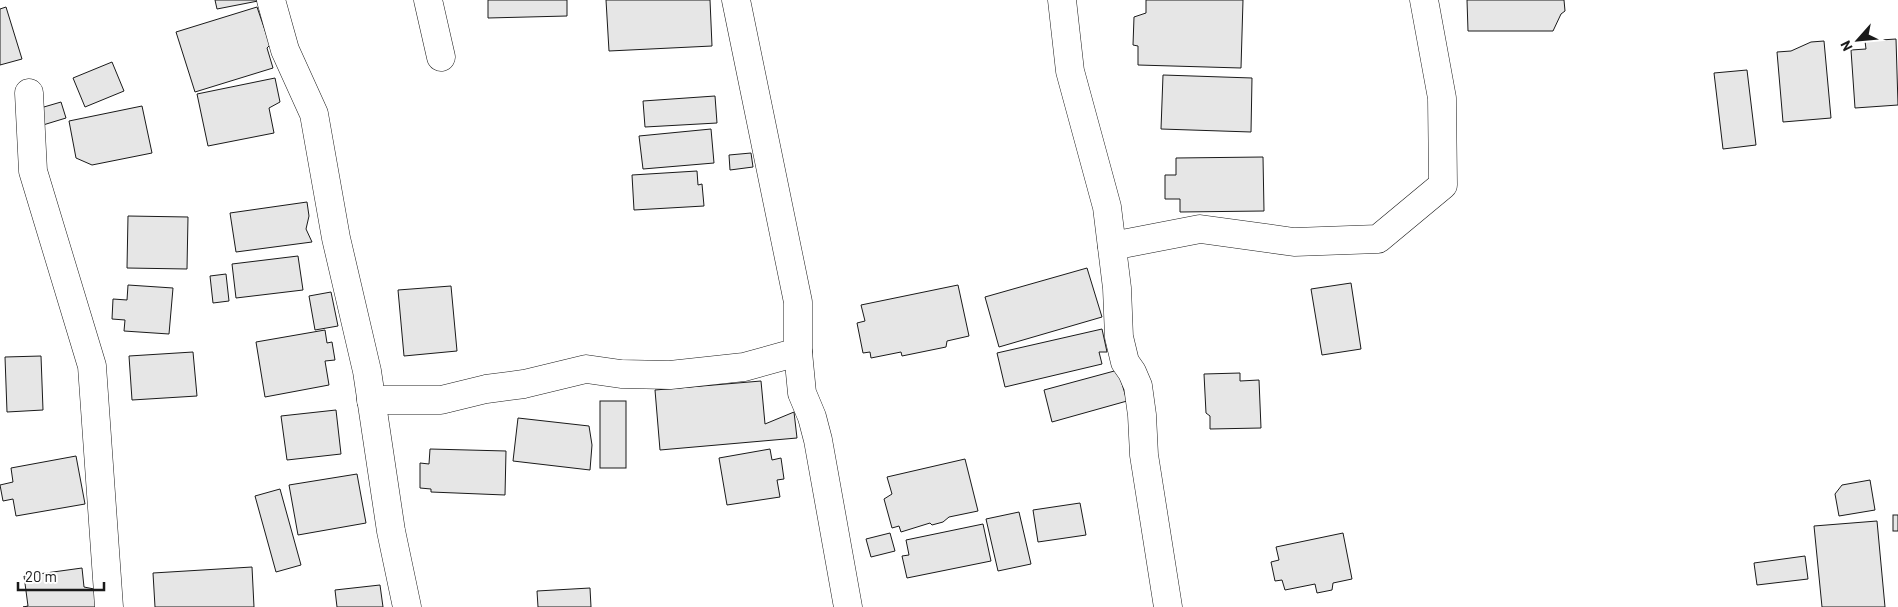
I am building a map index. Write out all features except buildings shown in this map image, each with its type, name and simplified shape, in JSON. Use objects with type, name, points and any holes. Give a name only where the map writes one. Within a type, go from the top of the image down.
[{"type":"street","points":[[271,0],[285,50],[314,114],[336,238],[366,371],[391,531],[406,607]]},
{"type":"street","points":[[428,0],[441,57]]},
{"type":"street","points":[[736,0],[798,302],[798,352],[802,393],[812,417],[818,440],[848,607]]},
{"type":"street","points":[[1062,0],[1070,71],[1107,207],[1117,288],[1119,337],[1125,362],[1138,386],[1144,455],[1168,607]]},
{"type":"street","points":[[1112,246],[1200,229],[1294,242],[1378,239],[1443,185],[1442,98],[1424,0]]},
{"type":"street","points":[[29,92],[33,171],[92,366],[110,607]]},
{"type":"street","points":[[371,400],[441,400],[486,389],[524,384],[586,369],[621,374],[670,375],[744,367],[798,352]]}]
